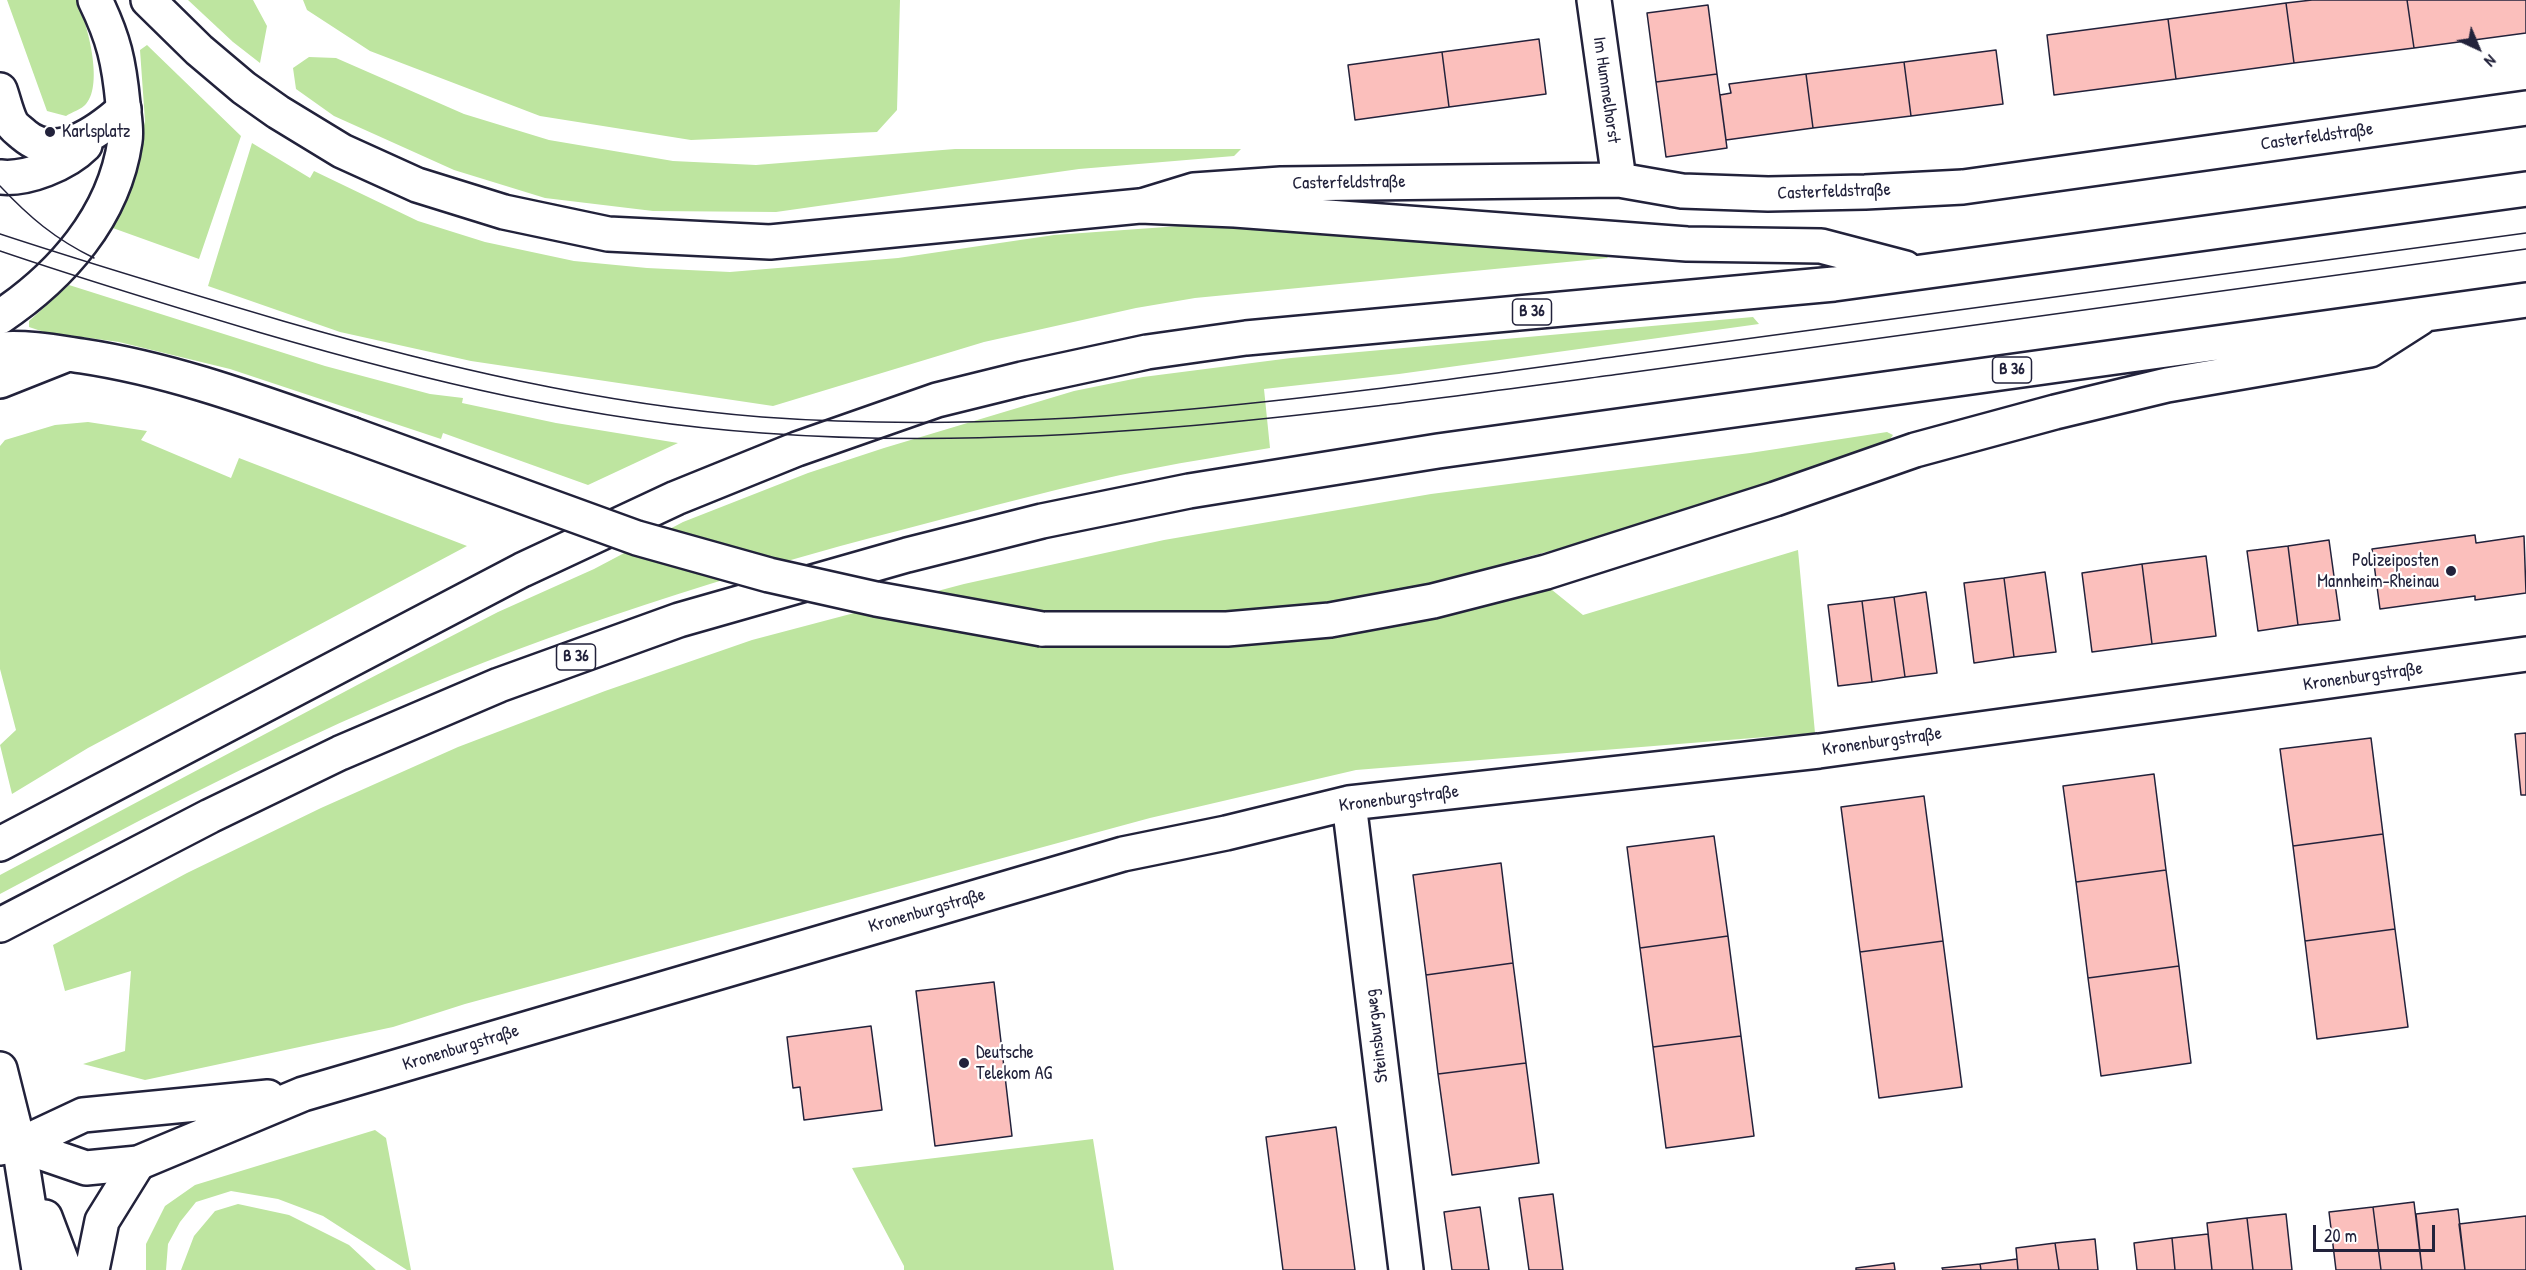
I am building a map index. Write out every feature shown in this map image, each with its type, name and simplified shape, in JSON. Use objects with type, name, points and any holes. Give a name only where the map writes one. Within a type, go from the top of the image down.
[{"type":"main road","points":[[0,177],[16,179],[50,167],[79,151],[112,119],[120,72],[111,34],[95,0]]},
{"type":"main road","points":[[148,0],[199,50],[244,88],[278,112],[342,151],[417,185],[504,212],[608,234],[770,242],[1140,206],[1235,210],[1687,244],[1821,246],[1918,272]]},
{"type":"main road","name":"Im Hummelhorst","points":[[1594,0],[1618,180]]},
{"type":"main road","points":[[0,90],[12,124],[32,141],[54,146],[79,142],[112,119]]},
{"type":"main road","name":"Casterfeldstraße","points":[[1140,206],[1194,190],[1281,184],[1618,180],[1682,191],[1768,194],[1963,187],[2526,108]]},
{"type":"main road","points":[[0,317],[32,296],[77,250],[92,228],[114,185],[126,139],[112,119]]},
{"type":"main road","name":"B 36","points":[[0,844],[522,570],[676,498],[797,449],[936,400],[1022,378],[1147,352],[1246,338],[1834,284],[2526,189]]},
{"type":"main road","name":"B 36","points":[[0,925],[210,816],[339,753],[500,685],[679,620],[907,555],[1042,521],[1189,491],[1595,428],[2526,300]]},
{"type":"main road","points":[[0,349],[23,348],[70,354],[178,375],[351,434],[637,538],[769,575],[876,599],[1042,629],[1227,629],[1330,620],[1433,601],[1546,572],[1775,499],[1915,450],[2055,412],[2167,385],[2370,350],[2429,313]]},
{"type":"main road","points":[[0,381],[44,362],[70,354]]},
{"type":"main road","name":"Kronenburgstraße","points":[[9,1147],[86,1168],[138,1163],[303,1094],[1123,854],[1349,803],[1819,751],[2526,654]]},
{"type":"main road","name":"Steinsburgweg","points":[[1349,803],[1406,1270]]},
{"type":"main road","points":[[0,1069],[9,1147],[39,1270]]},
{"type":"main road","name":"Kronenburgstraße","points":[[9,1147],[83,1115],[303,1094]]},
{"type":"main road","points":[[9,1147],[65,1270]]},
{"type":"main road","points":[[92,1270],[102,1221],[138,1163]]},
{"type":"green space","points":[[7,0],[76,0],[89,37],[94,68],[91,95],[82,107],[66,116],[47,111]]},
{"type":"green space","points":[[188,0],[253,0],[267,26],[260,63],[233,42]]},
{"type":"green space","points":[[303,0],[900,0],[897,110],[877,132],[691,140],[540,116],[370,51],[307,10]]},
{"type":"green space","points":[[147,45],[241,136],[199,259],[110,227],[134,170],[145,121],[140,50]]},
{"type":"green space","points":[[309,57],[336,58],[464,114],[549,140],[673,161],[756,165],[955,149],[1241,149],[1234,156],[1079,169],[776,212],[653,211],[545,198],[454,170],[334,116],[296,89],[293,68]]},
{"type":"green space","points":[[252,143],[310,178],[314,171],[418,221],[485,242],[574,261],[647,268],[730,272],[898,258],[1054,235],[1194,225],[1604,254],[1608,258],[1195,298],[1136,308],[984,342],[773,406],[471,361],[340,332],[208,286]]},
{"type":"green space","points":[[69,285],[325,366],[430,394],[463,398],[462,403],[556,423],[678,443],[588,485],[443,433],[441,439],[230,369],[119,342],[44,332],[29,327],[29,321]]},
{"type":"green space","points":[[1753,317],[1759,324],[1399,374],[1264,389],[1270,448],[1119,475],[996,505],[839,546],[709,584],[580,627],[453,675],[340,723],[193,793],[0,894],[0,875],[361,683],[498,612],[594,569],[683,522],[808,473],[1074,391],[1143,377],[1291,358]]},
{"type":"green space","points":[[88,422],[147,431],[141,440],[231,478],[239,458],[467,546],[88,748],[12,794],[0,745],[16,730],[0,669],[0,446],[5,440],[55,425]]},
{"type":"green space","points":[[1887,432],[1893,435],[1888,442],[1796,474],[1656,520],[1515,560],[1583,615],[1798,550],[1815,733],[1356,770],[1150,818],[465,1004],[393,1027],[145,1080],[83,1064],[125,1051],[131,971],[65,991],[53,945],[187,873],[321,808],[458,747],[605,691],[752,640],[964,584],[1164,540],[1431,494],[1750,453]]},
{"type":"green space","points":[[375,1130],[386,1138],[411,1270],[407,1270],[323,1216],[278,1199],[231,1191],[196,1202],[180,1222],[168,1244],[166,1270],[146,1270],[146,1244],[165,1206],[195,1185]]},
{"type":"green space","points":[[1093,1139],[1114,1270],[904,1270],[904,1266],[852,1168]]},
{"type":"green space","points":[[238,1204],[289,1215],[349,1245],[376,1270],[181,1270],[194,1236],[215,1211]]},
{"type":"building","points":[[2312,0],[2407,0],[2414,48],[2294,63],[2286,3]]},
{"type":"building","points":[[2407,0],[2526,0],[2526,33],[2414,48]]},
{"type":"building","points":[[2286,3],[2294,63],[2176,79],[2168,19]]},
{"type":"building","points":[[1708,5],[1717,74],[1656,82],[1647,13]]},
{"type":"building","points":[[2168,19],[2176,79],[2054,95],[2047,35]]},
{"type":"building","points":[[1539,39],[1546,94],[1449,107],[1442,52]]},
{"type":"building","points":[[1996,50],[2003,104],[1911,116],[1904,62]]},
{"type":"building","points":[[1442,52],[1449,107],[1355,120],[1348,65]]},
{"type":"building","points":[[1904,62],[1911,116],[1813,128],[1806,74]]},
{"type":"building","points":[[1717,74],[1727,148],[1666,157],[1656,82]]},
{"type":"building","points":[[1806,74],[1813,128],[1726,140],[1720,95],[1731,93],[1729,84]]},
{"type":"building","name":"Polizeiposten Mannheim-Rheinau","points":[[2475,535],[2476,543],[2524,536],[2526,593],[2475,600],[2475,596],[2380,609],[2372,549]]},
{"type":"building","points":[[2329,540],[2340,620],[2298,625],[2288,546]]},
{"type":"building","points":[[2288,546],[2298,625],[2258,631],[2247,551]]},
{"type":"building","points":[[2206,556],[2216,636],[2152,644],[2142,564]]},
{"type":"building","points":[[2142,564],[2152,644],[2092,652],[2082,573]]},
{"type":"building","points":[[2045,572],[2056,652],[2014,657],[2004,578]]},
{"type":"building","points":[[2004,578],[2014,657],[1974,663],[1964,583]]},
{"type":"building","points":[[1926,592],[1937,673],[1905,677],[1894,597]]},
{"type":"building","points":[[1894,597],[1905,677],[1872,682],[1862,601]]},
{"type":"building","points":[[1862,601],[1872,682],[1838,686],[1828,605]]},
{"type":"building","points":[[2526,733],[2526,795],[2521,795],[2515,734]]},
{"type":"building","points":[[2371,738],[2383,834],[2293,846],[2280,749]]},
{"type":"building","points":[[2154,774],[2166,870],[2076,882],[2063,786]]},
{"type":"building","points":[[1924,796],[1943,941],[1860,952],[1841,807]]},
{"type":"building","points":[[2383,834],[2395,929],[2305,941],[2293,846]]},
{"type":"building","points":[[1714,836],[1728,936],[1640,948],[1627,847]]},
{"type":"building","points":[[1501,863],[1513,963],[1426,975],[1413,875]]},
{"type":"building","points":[[2166,870],[2179,966],[2088,978],[2076,882]]},
{"type":"building","points":[[2395,929],[2408,1027],[2317,1039],[2305,941]]},
{"type":"building","points":[[1728,936],[1741,1036],[1653,1047],[1640,948]]},
{"type":"building","points":[[1943,941],[1962,1087],[1879,1098],[1860,952]]},
{"type":"building","points":[[1513,963],[1526,1063],[1438,1074],[1426,975]]},
{"type":"building","points":[[2179,966],[2191,1063],[2101,1076],[2088,978]]},
{"type":"building","name":"Deutsche Telekom AG","points":[[994,982],[1012,1136],[935,1146],[916,991]]},
{"type":"building","points":[[871,1026],[882,1110],[804,1120],[800,1087],[793,1088],[787,1037]]},
{"type":"building","points":[[1741,1036],[1754,1136],[1666,1148],[1653,1047]]},
{"type":"building","points":[[1526,1063],[1539,1163],[1452,1175],[1438,1074]]},
{"type":"building","points":[[1336,1127],[1355,1270],[1283,1270],[1266,1137]]},
{"type":"building","points":[[1553,1194],[1563,1270],[1529,1270],[1519,1198]]},
{"type":"building","points":[[2414,1202],[2422,1270],[2381,1270],[2373,1207]]},
{"type":"building","points":[[1480,1207],[1489,1270],[1452,1270],[1444,1212]]},
{"type":"building","points":[[2373,1207],[2381,1270],[2336,1270],[2329,1212]]},
{"type":"building","points":[[2458,1209],[2465,1270],[2422,1270],[2416,1214]]},
{"type":"building","points":[[2286,1214],[2292,1270],[2253,1270],[2247,1218]]},
{"type":"building","points":[[2526,1216],[2526,1270],[2465,1270],[2459,1224]]},
{"type":"building","points":[[2247,1218],[2253,1270],[2212,1270],[2207,1223]]},
{"type":"building","points":[[2208,1234],[2212,1270],[2175,1270],[2172,1238]]},
{"type":"building","points":[[2172,1238],[2175,1270],[2137,1270],[2134,1243]]},
{"type":"building","points":[[2095,1239],[2098,1270],[2059,1270],[2055,1243]]},
{"type":"building","points":[[2055,1243],[2059,1270],[2018,1270],[2016,1248]]},
{"type":"building","points":[[2017,1259],[2018,1270],[1981,1270],[1980,1264]]},
{"type":"building","points":[[1894,1263],[1895,1270],[1856,1270],[1856,1268]]},
{"type":"building","points":[[1980,1264],[1981,1270],[1943,1270],[1942,1268]]},
{"type":"tram line","points":[[0,186],[21,208],[43,226],[94,258]]},
{"type":"tram line","points":[[0,234],[342,338],[460,368],[580,393],[640,403],[762,417],[870,422],[977,422],[1192,409],[1406,385],[2526,233]]},
{"type":"tram line","points":[[0,251],[161,303],[320,350],[507,396],[634,419],[762,433],[870,438],[977,438],[1085,434],[1192,426],[1406,402],[2526,249]]},
{"type":"place","name":"Karlsplatz","points":[[50,132]]},
{"type":"place","name":"Polizeiposten Mannheim-Rheinau","points":[[2451,571]]},
{"type":"place","name":"Deutsche Telekom AG","points":[[964,1063]]}]
